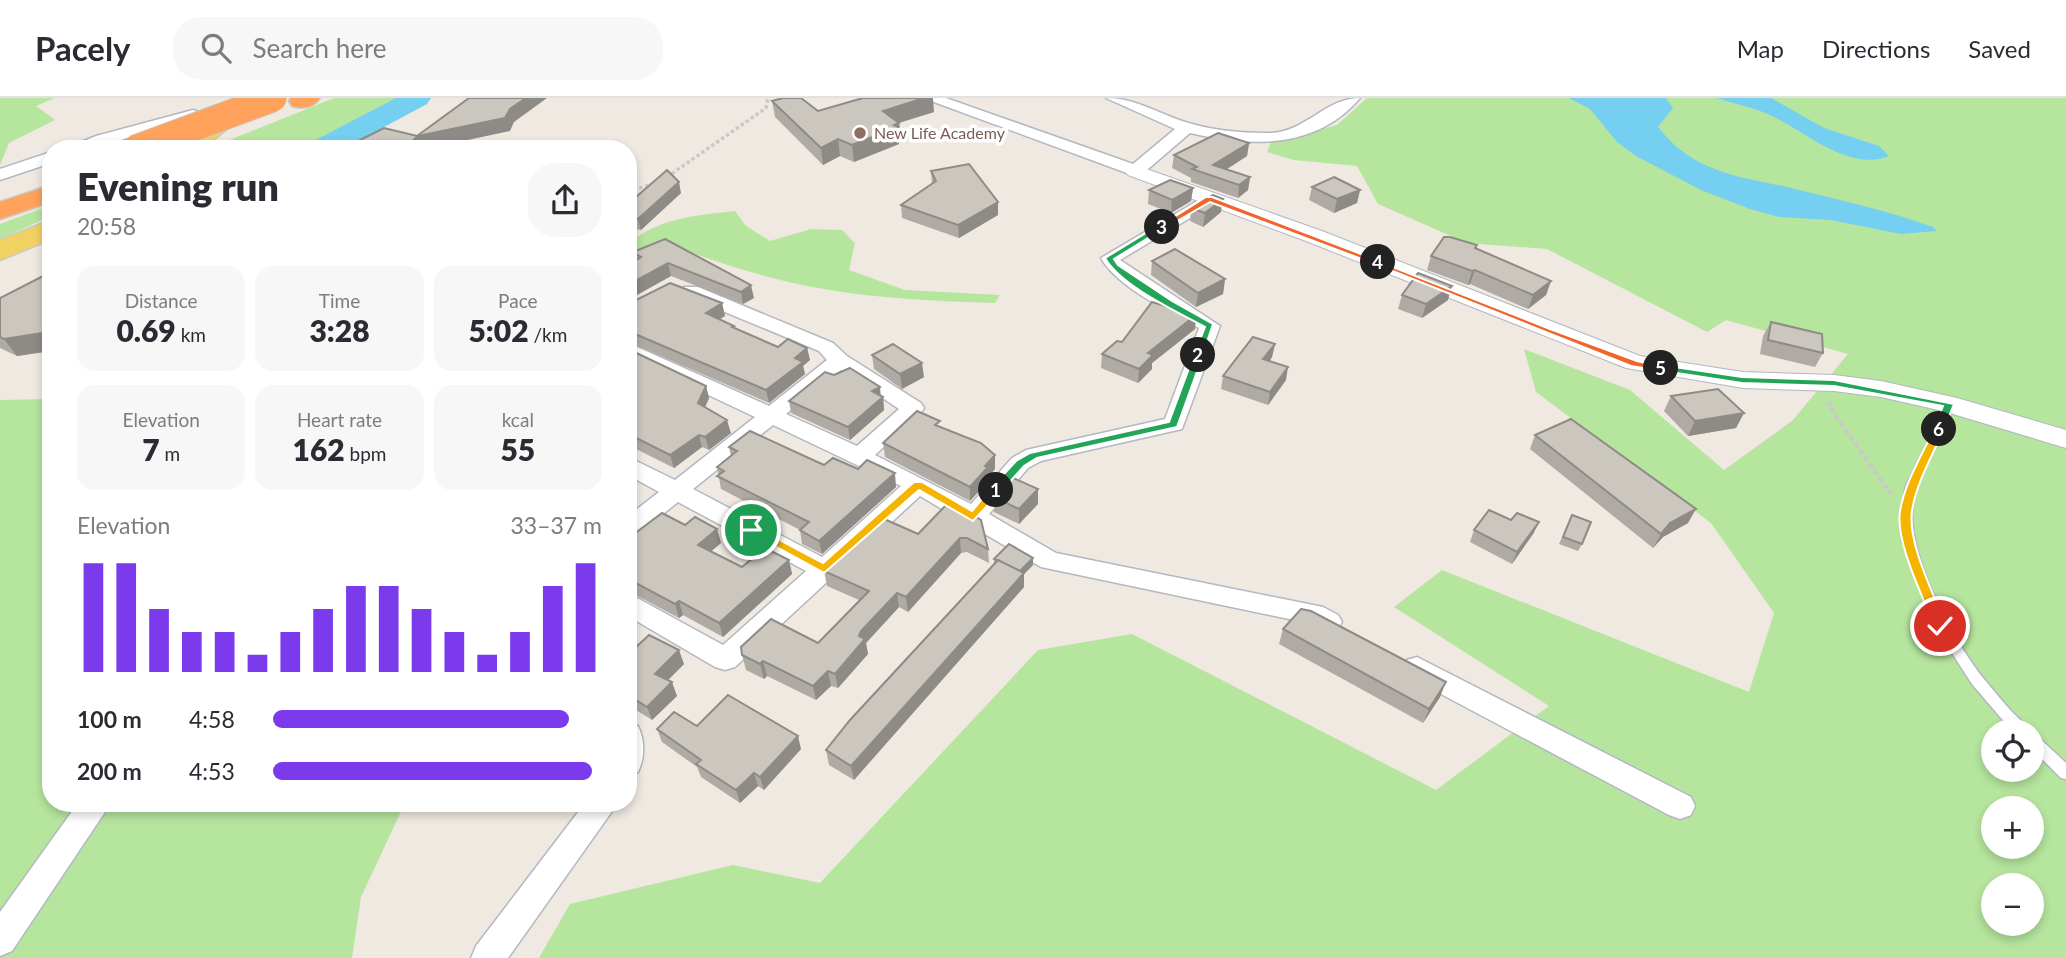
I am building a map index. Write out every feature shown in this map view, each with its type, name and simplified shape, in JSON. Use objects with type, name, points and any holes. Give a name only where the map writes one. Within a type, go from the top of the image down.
[{"type":"highway","points":[[159,140],[273,98]]},
{"type":"highway","points":[[196,140],[304,99]]},
{"type":"highway","points":[[0,197],[42,182]]},
{"type":"highway","points":[[0,211],[42,196]]},
{"type":"main road","points":[[197,140],[248,98]]},
{"type":"main road","points":[[0,251],[42,232]]},
{"type":"street","points":[[103,140],[248,98]]},
{"type":"street","points":[[931,98],[1314,236],[1635,363],[1742,380],[1834,383],[1948,404],[2066,439]]},
{"type":"street","points":[[1114,98],[1185,129],[1207,135],[1284,137],[1314,125],[1352,98]]},
{"type":"street","points":[[1135,171],[1185,129]]},
{"type":"street","points":[[0,175],[42,160]]},
{"type":"street","points":[[973,517],[1020,463],[1034,455],[1174,424],[1210,326],[1168,303],[1115,267],[1110,258],[1209,199]]},
{"type":"street","points":[[672,284],[826,347],[840,360],[913,408],[860,456]]},
{"type":"street","points":[[637,353],[918,484],[1050,561],[1314,614],[1350,633]]},
{"type":"street","points":[[637,522],[840,360]]},
{"type":"street","points":[[637,470],[824,569]]},
{"type":"street","points":[[637,608],[725,659],[918,484]]},
{"type":"street","points":[[1399,659],[1679,806]]},
{"type":"street","points":[[0,940],[90,812]]},
{"type":"street","points":[[488,958],[596,812]]},
{"type":"lane","points":[[1948,404],[1905,513],[1909,541],[1940,626],[1967,671],[2011,719]]},
{"type":"lane","points":[[2044,752],[2066,773]]},
{"type":"path","points":[[637,191],[689,163],[766,108],[768,98]]},
{"type":"path","points":[[1840,399],[1828,405],[1891,494]]},
{"type":"green space","points":[[0,98],[54,98],[36,106],[55,120],[9,143],[0,165]]},
{"type":"green space","points":[[334,98],[403,98],[386,112],[329,140],[229,140]]},
{"type":"green space","points":[[1367,98],[2066,98],[2066,958],[539,958],[570,904],[733,865],[820,883],[1038,650],[1132,634],[1436,790],[1549,706],[1394,607],[1442,570],[1749,692],[1774,613],[1711,523],[1536,392],[1524,349],[1630,390],[1724,470],[1792,421],[1848,354],[1726,320],[1707,332],[1547,249],[1467,243],[1378,204],[1357,166],[1294,160],[1267,152],[1271,142],[1337,125]]},
{"type":"green space","points":[[42,208],[42,220],[0,239],[0,224]]},
{"type":"green space","points":[[735,211],[746,226],[770,241],[811,229],[842,230],[855,243],[849,270],[905,290],[1000,295],[995,303],[909,299],[845,292],[767,277],[675,247],[637,262],[637,237],[666,223],[692,216]]},
{"type":"green space","points":[[42,399],[42,812],[401,812],[361,897],[352,958],[0,958],[0,400]]},
{"type":"water","points":[[1569,98],[1666,98],[1673,108],[1658,127],[1686,154],[1701,163],[1733,175],[1897,215],[1933,227],[1937,231],[1901,234],[1831,220],[1779,217],[1750,209],[1701,190],[1636,156],[1617,142],[1590,109]]},
{"type":"water","points":[[1717,98],[1771,98],[1824,128],[1879,146],[1889,156],[1874,160],[1844,155],[1767,114]]},
{"type":"building","points":[[469,98],[526,98],[510,109],[505,118],[418,136],[413,140],[360,140],[384,128],[417,136]]},
{"type":"building","points":[[801,98],[818,111],[863,98],[924,98],[883,111],[899,123],[894,125],[898,127],[852,145],[838,139],[821,148],[772,101]]},
{"type":"building","points":[[1218,133],[1249,143],[1213,165],[1250,177],[1239,185],[1192,169],[1197,167],[1174,155]]},
{"type":"building","points":[[969,164],[998,202],[958,225],[901,205],[936,181],[931,171]]},
{"type":"building","points":[[667,170],[679,182],[638,219],[637,196]]},
{"type":"building","points":[[1334,177],[1360,190],[1337,199],[1312,187]]},
{"type":"building","points":[[1170,180],[1193,188],[1172,200],[1149,190]]},
{"type":"building","points":[[1213,195],[1223,199],[1205,213],[1191,208]]},
{"type":"building","points":[[1444,237],[1477,245],[1475,248],[1551,281],[1533,295],[1475,270],[1431,256]]},
{"type":"building","points":[[665,239],[751,285],[741,292],[668,263],[637,280],[637,259],[641,257],[637,254],[637,250]]},
{"type":"building","points":[[1175,249],[1225,279],[1198,293],[1152,261]]},
{"type":"building","points":[[1418,273],[1452,286],[1426,304],[1402,295]]},
{"type":"building","points":[[42,277],[42,333],[4,339],[0,337],[0,298]]},
{"type":"building","points":[[670,283],[722,303],[706,313],[734,326],[732,327],[778,347],[788,339],[807,348],[795,358],[803,362],[766,390],[637,335],[637,300]]},
{"type":"building","points":[[1152,302],[1196,315],[1148,353],[1153,355],[1139,369],[1102,354],[1117,341],[1122,342]]},
{"type":"building","points":[[1771,322],[1822,334],[1823,353],[1768,340]]},
{"type":"building","points":[[1253,337],[1275,344],[1263,359],[1288,367],[1270,392],[1223,376]]},
{"type":"building","points":[[893,344],[922,363],[900,374],[872,355]]},
{"type":"building","points":[[637,353],[706,386],[698,403],[727,420],[705,437],[699,435],[670,455],[637,438]]},
{"type":"building","points":[[850,368],[880,387],[872,391],[883,397],[848,427],[789,401],[825,372],[834,375]]},
{"type":"building","points":[[1718,389],[1744,413],[1695,421],[1671,396]]},
{"type":"building","points":[[917,411],[940,421],[935,425],[981,443],[995,455],[970,487],[883,443]]},
{"type":"building","points":[[1571,419],[1696,509],[1670,523],[1661,534],[1535,435]]},
{"type":"building","points":[[750,431],[824,465],[833,458],[858,469],[867,460],[895,473],[819,541],[800,530],[809,522],[717,476],[724,471],[717,467],[737,451],[729,447]]},
{"type":"building","points":[[1011,477],[1038,489],[1019,509],[994,497]]},
{"type":"building","points":[[949,502],[981,520],[988,549],[967,538],[960,538],[906,597],[897,593],[861,631],[859,636],[865,639],[835,674],[828,671],[813,686],[763,661],[760,664],[742,655],[741,647],[771,619],[818,643],[869,591],[824,571],[882,518],[918,534]]},
{"type":"building","points":[[1489,510],[1511,520],[1517,513],[1539,522],[1517,552],[1474,530]]},
{"type":"building","points":[[662,513],[685,525],[695,517],[717,529],[698,545],[742,567],[765,548],[789,560],[719,623],[679,601],[675,604],[637,584],[637,532]]},
{"type":"building","points":[[1572,515],[1591,522],[1582,544],[1563,537]]},
{"type":"building","points":[[1009,544],[1033,558],[1020,571],[994,559]]},
{"type":"building","points":[[998,560],[1024,573],[851,766],[826,750],[850,720]]},
{"type":"building","points":[[1301,609],[1311,611],[1446,682],[1429,709],[1283,629]]},
{"type":"building","points":[[649,635],[679,650],[655,674],[672,682],[647,707],[637,701],[637,646]]},
{"type":"building","points":[[728,695],[798,736],[760,777],[754,773],[736,790],[696,764],[701,760],[657,729],[674,712],[697,726]]},
{"type":"waterway","points":[[337,140],[417,98]]},
{"type":"place","name":"New Life Academy","points":[[860,133]]},
{"type":"route","points":[[751,530],[824,569],[918,484],[973,517],[1020,463],[1034,455],[1174,424],[1210,326],[1168,303],[1115,267],[1110,258],[1209,199],[1314,236],[1546,331],[1635,363],[1742,380],[1834,383],[1881,389],[1948,404],[1905,513],[1909,541],[1940,626]]}]
